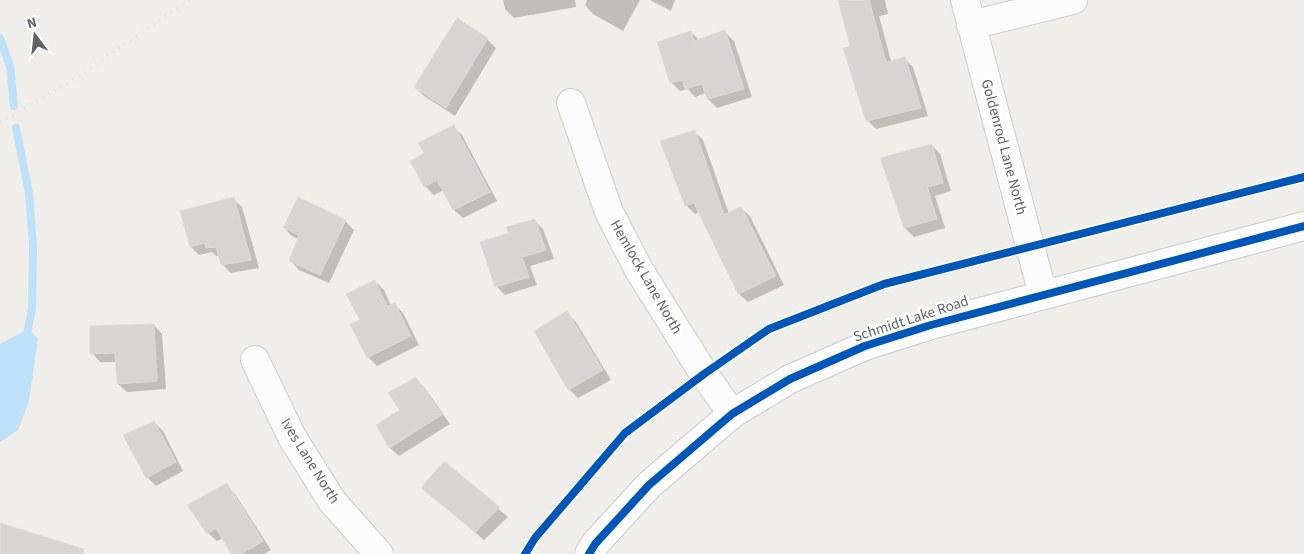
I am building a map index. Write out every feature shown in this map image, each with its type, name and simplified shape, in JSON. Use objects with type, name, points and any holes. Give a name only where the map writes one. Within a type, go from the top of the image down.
[{"type":"street","points":[[968,13],[1073,0]]},
{"type":"street","name":"Goldenrod Lane North","points":[[968,13],[1043,295]]},
{"type":"street","name":"Hemlock Lane North","points":[[570,103],[609,212],[638,270],[704,374],[732,414]]},
{"type":"street","name":"Schmidt Lake Road","points":[[589,554],[595,544],[649,485],[732,414],[790,379],[865,346],[930,325],[1304,226]]},
{"type":"street","name":"Ives Lane North","points":[[255,360],[292,437],[332,501],[379,554]]},
{"type":"water","points":[[28,329],[38,338],[29,401],[18,430],[0,442],[0,344]]},
{"type":"building","points":[[838,0],[869,0],[886,62],[905,57],[921,108],[866,121],[843,48],[850,46]]},
{"type":"building","points":[[457,18],[488,38],[446,108],[414,87]]},
{"type":"building","points":[[725,30],[744,89],[707,99],[702,84],[685,89],[682,80],[670,83],[657,42],[691,31],[694,41]]},
{"type":"building","points":[[454,125],[490,192],[453,210],[437,180],[424,187],[410,161],[424,153],[418,143]]},
{"type":"building","points":[[695,130],[724,215],[741,206],[776,276],[738,294],[694,203],[685,206],[660,141]]},
{"type":"building","points":[[932,144],[943,183],[927,187],[937,219],[904,228],[880,158]]},
{"type":"building","points":[[234,197],[251,260],[221,265],[216,247],[206,248],[205,243],[190,247],[180,211]]},
{"type":"building","points":[[298,197],[346,220],[320,275],[289,261],[299,235],[283,228]]},
{"type":"building","points":[[535,219],[546,250],[522,257],[529,277],[495,287],[480,242],[509,233],[506,227]]},
{"type":"building","points":[[375,280],[387,306],[395,303],[411,336],[367,358],[350,324],[360,320],[346,294]]},
{"type":"building","points":[[567,311],[603,370],[568,390],[534,331]]},
{"type":"building","points":[[154,324],[157,381],[117,384],[115,353],[90,354],[90,326]]},
{"type":"building","points":[[416,377],[442,415],[389,448],[376,425],[400,410],[388,393]]},
{"type":"building","points":[[154,421],[176,462],[146,478],[123,435]]},
{"type":"building","points":[[444,461],[500,507],[475,532],[421,488]]},
{"type":"building","points":[[227,483],[263,541],[241,554],[231,554],[216,528],[207,534],[187,505]]},
{"type":"building","points":[[0,523],[84,549],[83,554],[0,554]]},
{"type":"waterway","points":[[0,38],[10,66],[14,106]]},
{"type":"waterway","points":[[16,128],[29,193],[33,244],[32,309],[26,339]]},
{"type":"railway","points":[[0,122],[70,82],[189,0]]},
{"type":"cycle path","points":[[525,554],[535,538],[625,433],[704,374],[769,329],[884,284],[1304,177]]},
{"type":"cycle path","points":[[589,554],[595,544],[649,485],[732,414],[790,379],[865,346],[931,325],[1304,226]]}]
